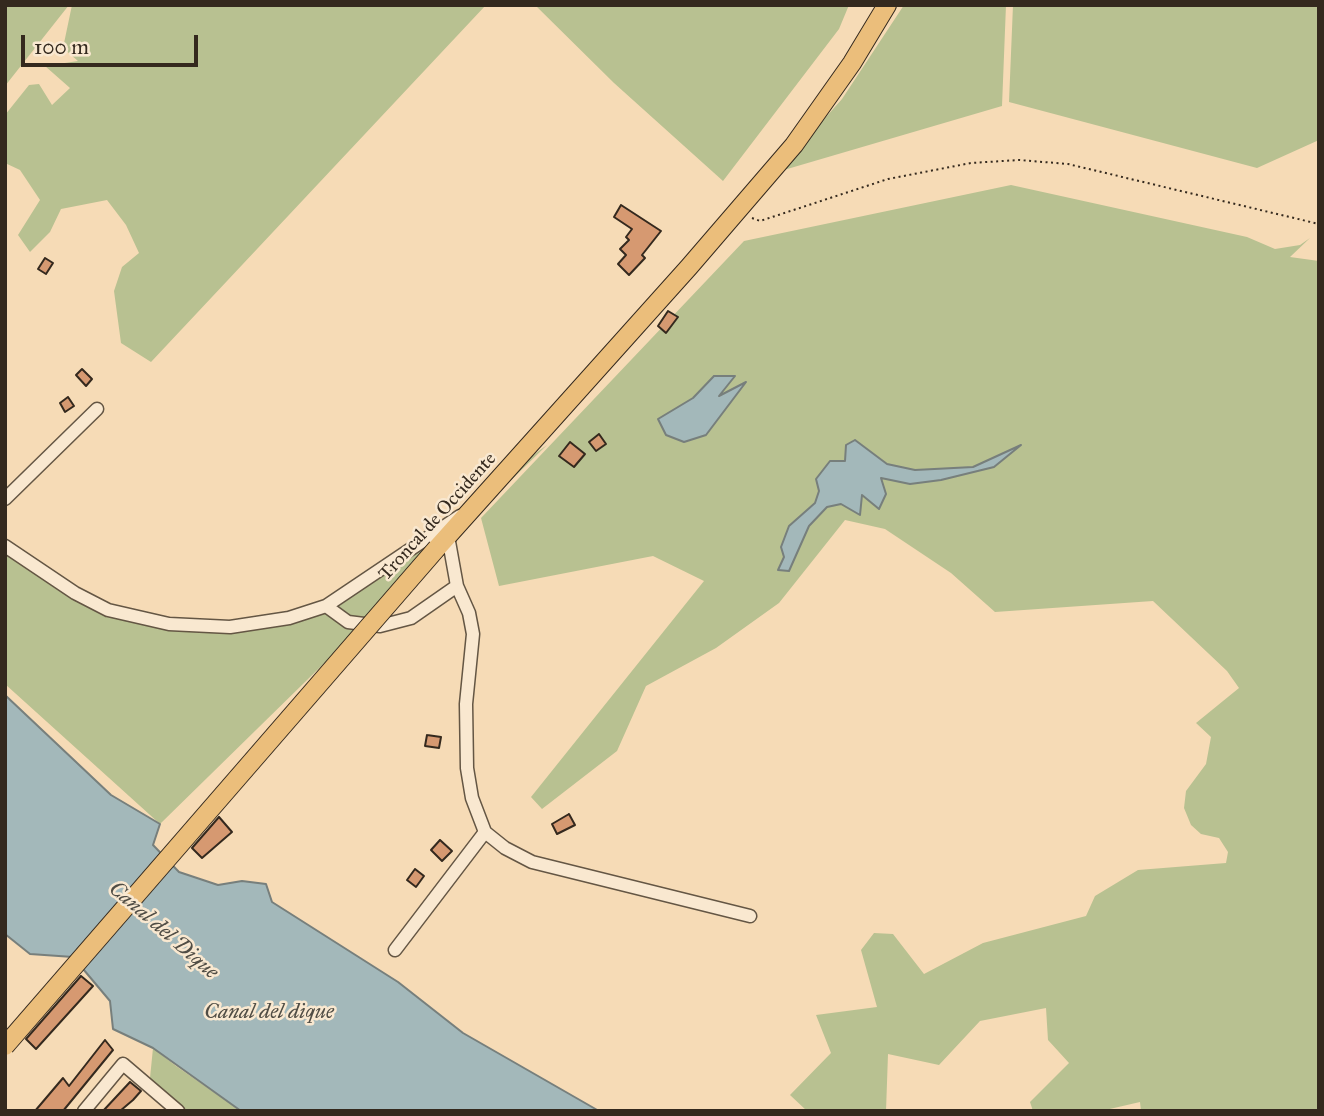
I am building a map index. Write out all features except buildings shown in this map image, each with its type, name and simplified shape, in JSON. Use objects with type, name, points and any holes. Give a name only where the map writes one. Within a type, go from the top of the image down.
[{"type":"highway","name":"Troncal de Occidente","points":[[5,1046],[442,542],[741,208],[821,108],[887,5]]},
{"type":"street","points":[[5,499],[97,409]]},
{"type":"street","points":[[5,546],[75,593],[108,610],[169,624],[230,627],[289,618],[326,606],[401,558],[456,517],[467,516]]},
{"type":"street","points":[[442,542],[469,612],[473,634],[466,704],[467,768],[472,798],[485,832],[505,848],[532,862],[750,916]]},
{"type":"street","points":[[326,606],[348,622],[380,626],[411,618],[457,586]]},
{"type":"street","points":[[394,950],[485,832]]},
{"type":"street","points":[[84,1111],[123,1064],[178,1111]]},
{"type":"path","points":[[741,208],[751,218],[760,221],[888,179],[971,163],[1019,160],[1068,164],[1319,224]]},
{"type":"green space","points":[[5,5],[69,5],[5,86]]},
{"type":"green space","points":[[72,5],[486,5],[151,362],[121,343],[114,291],[122,267],[139,253],[126,225],[107,200],[61,209],[50,232],[30,252],[18,235],[40,200],[20,170],[5,163],[5,115],[29,85],[39,84],[52,105],[70,88],[45,66],[78,61],[63,48]]},
{"type":"green space","points":[[535,5],[849,5],[839,29],[723,181],[614,83]]},
{"type":"green space","points":[[904,5],[1006,5],[1002,106],[777,172],[842,99]]},
{"type":"green space","points":[[1013,5],[1319,5],[1319,140],[1257,168],[1009,102]]},
{"type":"green space","points":[[1011,185],[1247,237],[1275,249],[1300,245],[1310,238],[1290,257],[1319,261],[1319,1111],[1141,1111],[1140,1102],[1101,1111],[1033,1111],[1030,1102],[1069,1063],[1048,1040],[1046,1008],[980,1021],[939,1065],[888,1054],[886,1111],[807,1111],[790,1095],[831,1053],[816,1015],[877,1007],[861,950],[874,933],[893,934],[924,974],[983,943],[1086,916],[1095,896],[1138,870],[1226,863],[1228,852],[1219,838],[1201,834],[1191,825],[1184,808],[1186,791],[1206,764],[1211,737],[1196,723],[1239,688],[1227,671],[1153,601],[995,612],[951,573],[885,529],[845,520],[779,603],[716,648],[646,686],[617,751],[542,809],[531,797],[704,581],[653,556],[499,586],[481,518],[744,241]]},
{"type":"green space","points":[[547,445],[160,824],[5,684],[5,547],[108,610],[200,627],[326,606]]},
{"type":"green space","points":[[153,1048],[241,1111],[186,1111],[150,1078]]},
{"type":"water","points":[[714,376],[735,376],[719,396],[746,382],[706,435],[684,442],[666,435],[658,419],[693,398]]},
{"type":"water","points":[[855,440],[887,464],[915,470],[973,467],[1021,445],[994,467],[941,480],[910,484],[881,478],[886,494],[879,509],[862,495],[860,515],[841,504],[827,507],[809,526],[789,571],[778,570],[784,557],[781,547],[789,526],[815,503],[819,491],[816,479],[830,461],[845,461],[846,445]]},
{"type":"water","name":"Canal del dique","points":[[5,695],[111,795],[160,824],[153,845],[179,872],[218,885],[242,881],[266,884],[272,902],[398,982],[463,1033],[599,1111],[241,1111],[153,1048],[113,1029],[110,1001],[73,957],[30,954],[5,934]]},
{"type":"water label","name":"Canal del Dique","points":[[163,931]]}]
